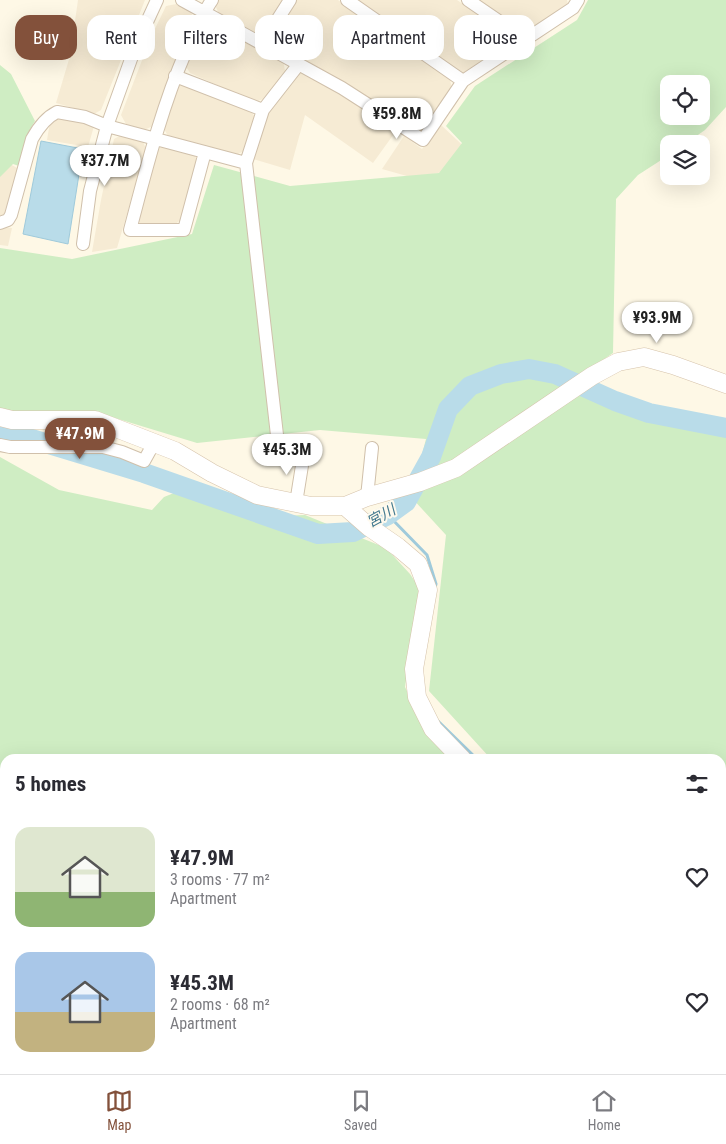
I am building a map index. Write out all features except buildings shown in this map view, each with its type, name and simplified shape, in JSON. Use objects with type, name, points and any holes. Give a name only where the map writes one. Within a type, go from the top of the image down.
[{"type":"street","points":[[82,244],[90,191],[107,126],[135,48],[157,0]]},
{"type":"street","points":[[182,0],[255,40]]},
{"type":"street","points":[[206,152],[184,230],[130,230],[154,138],[176,76],[204,12],[212,0]]},
{"type":"street","points":[[280,15],[290,0]]},
{"type":"street","points":[[347,0],[463,81]]},
{"type":"street","points":[[468,0],[489,15]]},
{"type":"street","points":[[535,33],[572,8],[578,0]]},
{"type":"street","points":[[292,60],[342,88],[423,140],[463,81],[495,60]]},
{"type":"street","points":[[277,435],[246,163],[263,110],[299,64]]},
{"type":"street","points":[[176,76],[263,110]]},
{"type":"street","points":[[0,223],[8,220],[11,215],[32,139],[36,131],[49,116],[57,112],[85,117],[107,126],[246,163]]},
{"type":"street","points":[[0,417],[12,420],[95,420],[175,451],[212,473],[257,495],[311,506],[345,506],[412,485],[456,468],[576,386],[618,362],[644,357],[726,384]]},
{"type":"street","points":[[0,446],[103,447],[122,452],[144,462],[153,444]]},
{"type":"street","points":[[366,498],[372,448]]},
{"type":"street","points":[[296,503],[304,453]]},
{"type":"street","points":[[345,506],[418,564],[428,590],[414,669],[416,697],[433,729],[457,754]]},
{"type":"shaded area","points":[[78,0],[145,0],[139,15],[87,15],[87,60],[121,60],[101,110],[94,114],[56,103],[69,60],[77,60],[76,15]]},
{"type":"shaded area","points":[[218,0],[286,0],[277,15],[255,15],[255,34],[245,28],[245,15],[221,15],[215,5]]},
{"type":"shaded area","points":[[297,0],[338,0],[360,15],[333,15],[333,60],[424,60],[450,78],[452,90],[424,130],[414,132],[298,60],[323,60],[323,15],[288,15]]},
{"type":"shaded area","points":[[356,0],[457,0],[479,15],[454,15],[454,60],[489,60],[472,73],[461,75],[440,60],[444,60],[444,15],[377,15]]},
{"type":"shaded area","points":[[475,0],[567,0],[568,4],[535,27],[535,15],[497,15]]},
{"type":"shaded area","points":[[177,4],[191,12],[192,15],[165,15],[165,60],[177,60],[153,126],[144,130],[126,124],[121,115],[142,60],[155,60],[155,29],[166,6]]},
{"type":"shaded area","points":[[245,40],[255,46],[255,60],[283,60],[285,71],[266,98],[255,102],[190,73],[185,65],[187,60],[245,60]]},
{"type":"shaded area","points":[[303,72],[340,92],[396,131],[373,163],[305,115],[290,170],[253,159],[269,111],[293,75]]},
{"type":"shaded area","points":[[186,83],[251,111],[256,119],[246,150],[236,155],[168,136],[163,127],[176,87]]},
{"type":"shaded area","points":[[61,117],[94,126],[88,147],[47,140],[50,122]]},
{"type":"shaded area","points":[[441,125],[472,154],[462,168],[414,178],[382,169],[404,136],[422,149]]},
{"type":"shaded area","points":[[123,134],[142,139],[146,149],[117,248],[92,252],[114,139]]},
{"type":"shaded area","points":[[165,145],[193,153],[198,161],[182,219],[174,225],[142,227],[137,218],[156,150]]},
{"type":"shaded area","points":[[10,164],[19,169],[7,211],[0,218],[0,176]]},
{"type":"shaded area","points":[[0,227],[12,228],[8,246],[0,245]]},
{"type":"green space","points":[[588,0],[726,0],[726,107],[710,125],[710,75],[660,75],[660,125],[710,125],[698,135],[660,135],[660,161],[638,175],[616,199],[613,353],[540,403],[581,391],[726,436],[726,754],[486,754],[429,691],[446,535],[411,497],[426,439],[320,430],[197,443],[92,411],[14,414],[0,410],[0,248],[72,259],[192,234],[214,165],[290,186],[439,173],[462,143],[446,126],[475,86],[515,60],[535,60],[535,47],[577,20]]},
{"type":"green space","points":[[0,65],[11,74],[35,121],[29,131],[19,166],[13,164],[0,177]]},
{"type":"green space","points":[[0,457],[59,490],[152,510],[164,497],[179,491],[252,517],[305,515],[386,548],[410,574],[420,589],[405,687],[431,739],[447,754],[0,754]]},
{"type":"water","points":[[41,141],[83,149],[68,244],[23,234]]},
{"type":"waterway","name":"宮川","points":[[0,432],[32,439],[144,473],[318,534],[353,532],[388,515],[406,502],[431,457],[448,409],[470,386],[501,374],[529,369],[555,374],[615,401],[649,413],[726,428]]},
{"type":"waterway","points":[[388,515],[427,555],[436,584],[435,588]]},
{"type":"waterway","points":[[438,721],[472,754]]}]
